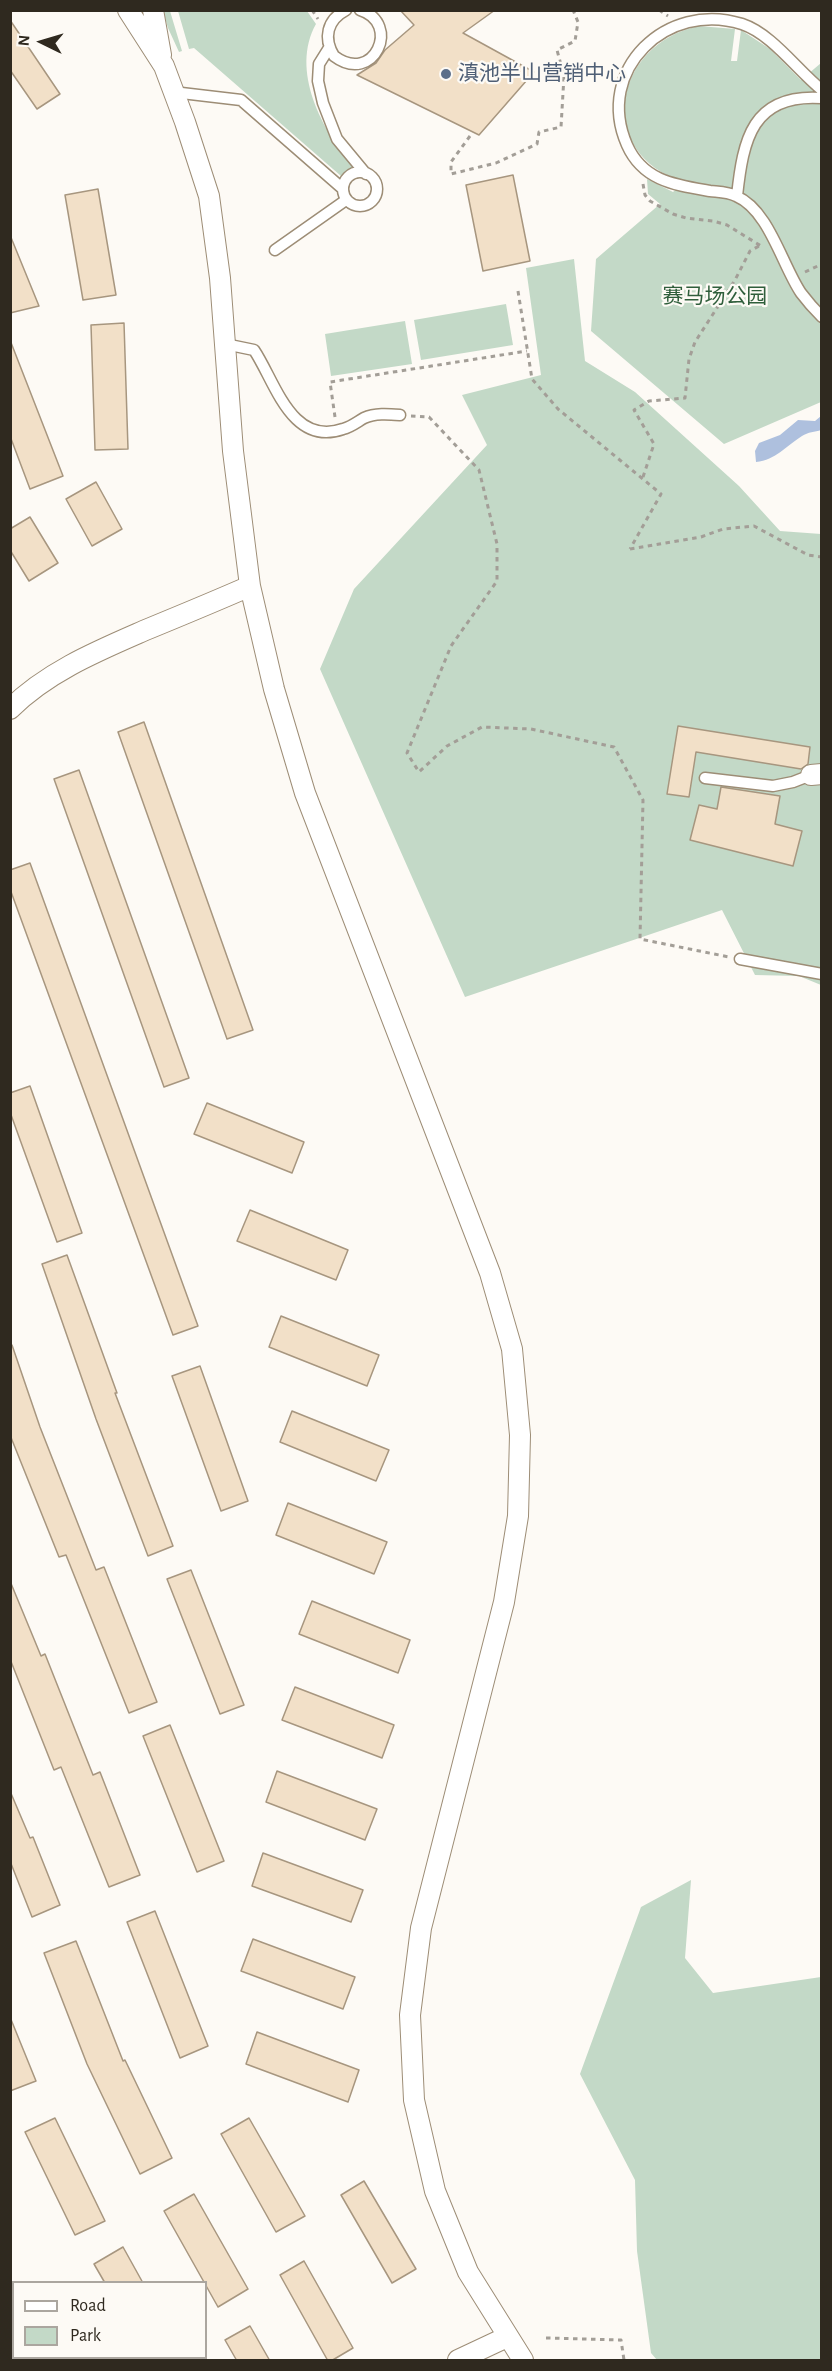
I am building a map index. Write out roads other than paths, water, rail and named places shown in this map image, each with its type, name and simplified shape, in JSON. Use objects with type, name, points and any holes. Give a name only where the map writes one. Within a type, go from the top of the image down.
[{"type":"street","points":[[128,10],[164,66]]},
{"type":"street","points":[[153,10],[164,66],[209,196],[220,278],[233,451],[250,586],[274,689],[305,793],[490,1273],[512,1349],[520,1435],[518,1516],[504,1602],[421,1928],[410,2015],[414,2100],[435,2191],[468,2272],[524,2361]]},
{"type":"street","points":[[10,709],[24,695],[99,650],[250,586]]},
{"type":"street","points":[[458,2361],[507,2337]]},
{"type":"lane","points":[[346,10],[339,14],[328,29],[329,48],[334,56],[350,64],[359,64],[374,56],[381,40],[381,31],[372,16],[360,10]]},
{"type":"lane","points":[[822,90],[763,35],[740,23],[714,19],[698,20],[669,28],[640,49],[622,80],[619,97],[619,115],[628,146],[647,171],[663,182],[737,196],[769,230],[801,293],[822,316]]},
{"type":"lane","points":[[329,48],[318,64],[318,81],[323,104],[337,139],[366,174]]},
{"type":"lane","points":[[174,92],[242,100],[345,195],[351,204],[362,206],[372,201],[377,191],[376,186],[371,177],[361,172],[351,175],[344,183],[345,195]]},
{"type":"lane","points":[[737,196],[741,159],[752,128],[776,106],[793,100],[822,98]]},
{"type":"lane","points":[[275,250],[345,195]]},
{"type":"lane","points":[[225,344],[254,350],[284,406],[300,422],[323,431],[337,431],[375,415],[400,415]]},
{"type":"lane","points":[[705,778],[773,786],[816,775]]},
{"type":"lane","points":[[740,959],[822,974]]},
{"type":"water","points":[[821,416],[821,430],[804,435],[775,456],[756,462],[755,451],[759,443],[780,435],[798,420],[815,421]]},
{"type":"place","name":"滇池半山营销中心","points":[[446,74]]},
{"type":"park label","name":"赛马场公园","points":[[715,297]]}]
